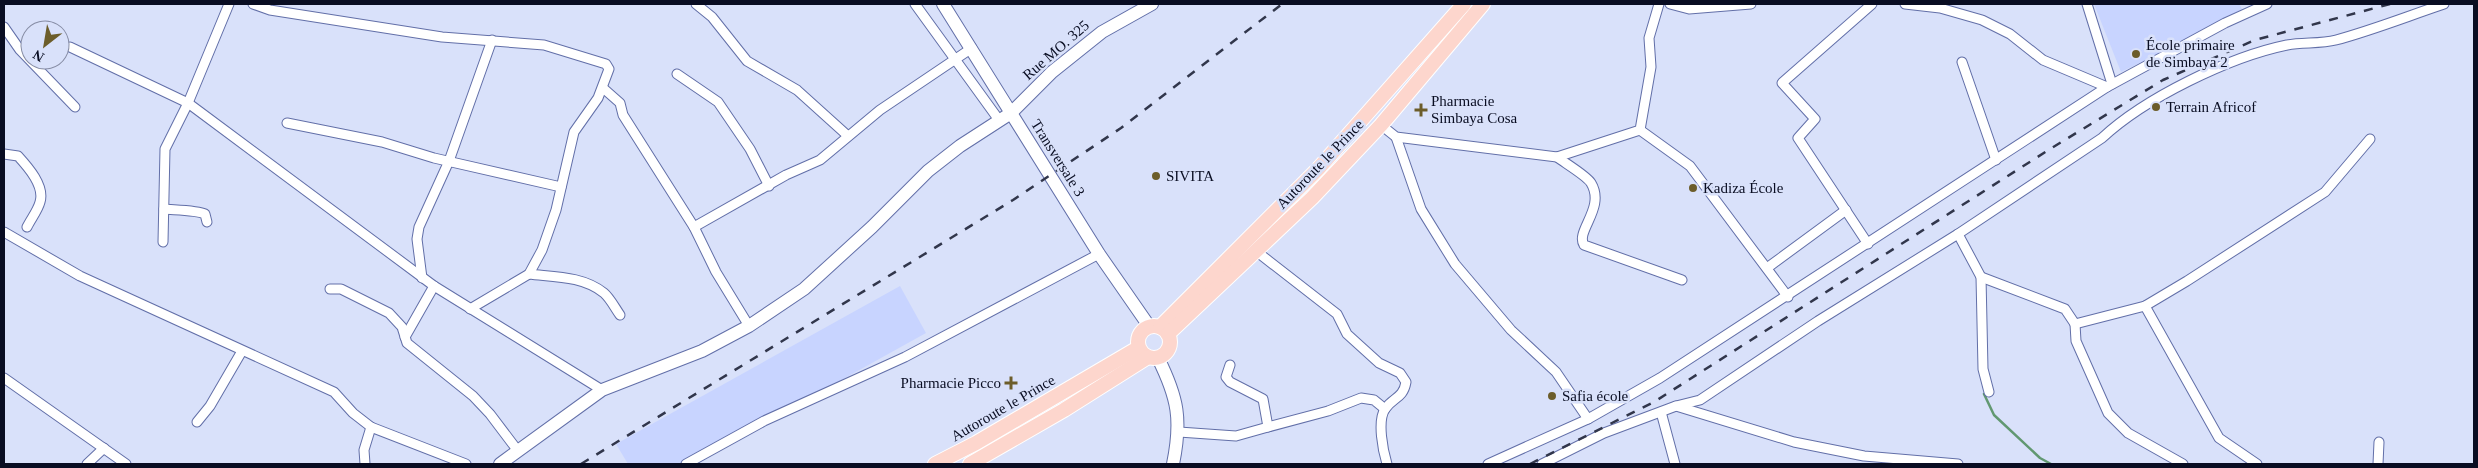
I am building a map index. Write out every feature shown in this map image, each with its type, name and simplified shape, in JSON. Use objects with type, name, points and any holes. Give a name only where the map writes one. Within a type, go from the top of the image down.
[{"type":"main road","name":"Autoroute le Prince","points":[[1159,329],[1318,169],[1464,4]]},
{"type":"main road","name":"Autoroute le Prince","points":[[1159,329],[1256,251],[1312,198],[1381,125],[1483,4]]},
{"type":"main road","points":[[970,464],[1064,410],[1148,355],[1169,348],[1159,329],[1144,328],[1138,337],[1148,355]]},
{"type":"main road","name":"Autoroute le Prince","points":[[936,464],[1148,355]]},
{"type":"street","points":[[163,242],[165,148],[188,103],[229,4]]},
{"type":"street","points":[[253,4],[270,10],[442,36],[544,45],[604,62],[609,69],[603,88],[574,132],[554,218],[542,250],[529,274],[470,309]]},
{"type":"street","points":[[696,4],[712,17],[747,61],[797,90],[848,136]]},
{"type":"street","points":[[915,4],[999,120]]},
{"type":"street","name":"Transversale 3","points":[[942,4],[972,48],[1099,254],[1159,329]]},
{"type":"street","name":"Rue MO. 325","points":[[500,464],[602,390],[702,351],[749,326],[804,289],[872,228],[928,171],[1011,113],[1052,72],[1102,32],[1152,4]]},
{"type":"street","points":[[1640,130],[1650,67],[1648,38],[1659,4]]},
{"type":"street","points":[[1670,4],[1689,9],[1751,4]]},
{"type":"street","points":[[1868,244],[1798,138],[1815,118],[1782,83],[1872,4]]},
{"type":"street","points":[[1905,4],[1940,8],[1982,20],[2010,34],[2043,60],[2109,85]]},
{"type":"street","points":[[2087,4],[2109,85]]},
{"type":"street","points":[[1488,464],[1588,418],[1660,378],[2109,85],[2225,23],[2267,4]]},
{"type":"street","points":[[1542,464],[1604,433],[1676,406],[1700,400],[1818,321],[1958,234],[2102,138],[2118,122],[2217,68],[2287,46],[2334,40],[2444,4]]},
{"type":"street","points":[[4,27],[20,50],[75,106]]},
{"type":"street","points":[[422,278],[417,240],[419,227],[449,161],[492,40]]},
{"type":"street","points":[[70,47],[188,103],[422,278],[602,390]]},
{"type":"street","points":[[694,226],[786,175],[820,160],[848,136],[972,48]]},
{"type":"street","points":[[1962,62],[1996,160]]},
{"type":"street","points":[[677,74],[718,102],[750,149],[769,186]]},
{"type":"street","points":[[603,88],[620,103],[623,115],[694,226],[716,272],[749,326]]},
{"type":"street","points":[[287,123],[382,142],[449,161],[561,187]]},
{"type":"street","points":[[1381,125],[1396,137],[1557,157],[1640,130]]},
{"type":"street","points":[[1640,130],[1690,166],[1788,296]]},
{"type":"street","points":[[1396,137],[1421,209],[1455,264],[1511,330],[1556,372],[1588,418]]},
{"type":"street","points":[[2075,324],[2145,306],[2325,192],[2370,138]]},
{"type":"street","points":[[4,154],[18,156],[31,171],[40,189],[41,201],[26,227]]},
{"type":"street","points":[[1557,157],[1591,183],[1596,201],[1592,218],[1582,234],[1581,240],[1584,244],[1682,280]]},
{"type":"street","points":[[164,209],[191,213],[200,211],[205,214],[206,222]]},
{"type":"street","points":[[1767,268],[1846,210]]},
{"type":"street","points":[[4,232],[80,276],[334,392],[353,413],[371,427],[466,464]]},
{"type":"street","points":[[1958,234],[1981,276],[1983,369],[1989,392]]},
{"type":"street","points":[[1256,251],[1337,314],[1348,334],[1379,364],[1400,373],[1406,382],[1404,392],[1385,409],[1382,417],[1382,450],[1387,464]]},
{"type":"street","points":[[686,464],[764,422],[905,357],[1099,254]]},
{"type":"street","points":[[529,274],[577,279],[592,285],[605,294],[620,315]]},
{"type":"street","points":[[1981,276],[2065,309],[2075,324],[2076,341],[2108,413],[2128,433],[2183,464]]},
{"type":"street","points":[[406,337],[434,286]]},
{"type":"street","points":[[330,289],[341,289],[390,313],[402,327],[407,343],[473,396],[490,414],[518,451]]},
{"type":"street","points":[[2145,306],[2219,438],[2257,464]]},
{"type":"street","points":[[197,422],[210,406],[242,351]]},
{"type":"street","points":[[1148,355],[1173,388],[1179,432],[1173,464]]},
{"type":"street","points":[[1230,365],[1226,377],[1230,382],[1262,399],[1268,427]]},
{"type":"street","points":[[4,378],[126,464]]},
{"type":"street","points":[[1179,432],[1236,436],[1328,411],[1361,398],[1374,400],[1385,409]]},
{"type":"street","points":[[1676,406],[1794,442],[1864,456],[1958,464]]},
{"type":"street","points":[[1661,412],[1675,464]]},
{"type":"street","points":[[365,464],[364,450],[371,427]]},
{"type":"street","points":[[2378,464],[2379,442]]},
{"type":"street","points":[[87,464],[104,448]]},
{"type":"shaded area","name":"École primaire de Simbaya 2","points":[[2094,4],[2239,4],[2242,9],[2196,35],[2121,72]]},
{"type":"shaded area","points":[[900,286],[926,333],[690,464],[628,464],[616,444]]},
{"type":"waterway","points":[[1984,394],[1994,415],[2040,458],[2051,464]]},
{"type":"railway","points":[[581,464],[1013,200],[1121,128],[1282,4]]},
{"type":"railway","points":[[1530,464],[1654,402],[2050,149],[2163,80],[2255,40],[2390,4]]},
{"type":"place","name":"École primaire de Simbaya 2","points":[[2136,54]]},
{"type":"place","name":"Terrain Africof","points":[[2156,107]]},
{"type":"place","name":"Pharmacie Simbaya Cosa","points":[[1421,110]]},
{"type":"place","name":"SIVITA","points":[[1156,176]]},
{"type":"place","name":"Kadiza École","points":[[1693,188]]},
{"type":"place","name":"Pharmacie Picco","points":[[1011,383]]},
{"type":"place","name":"Safia école","points":[[1552,396]]}]
